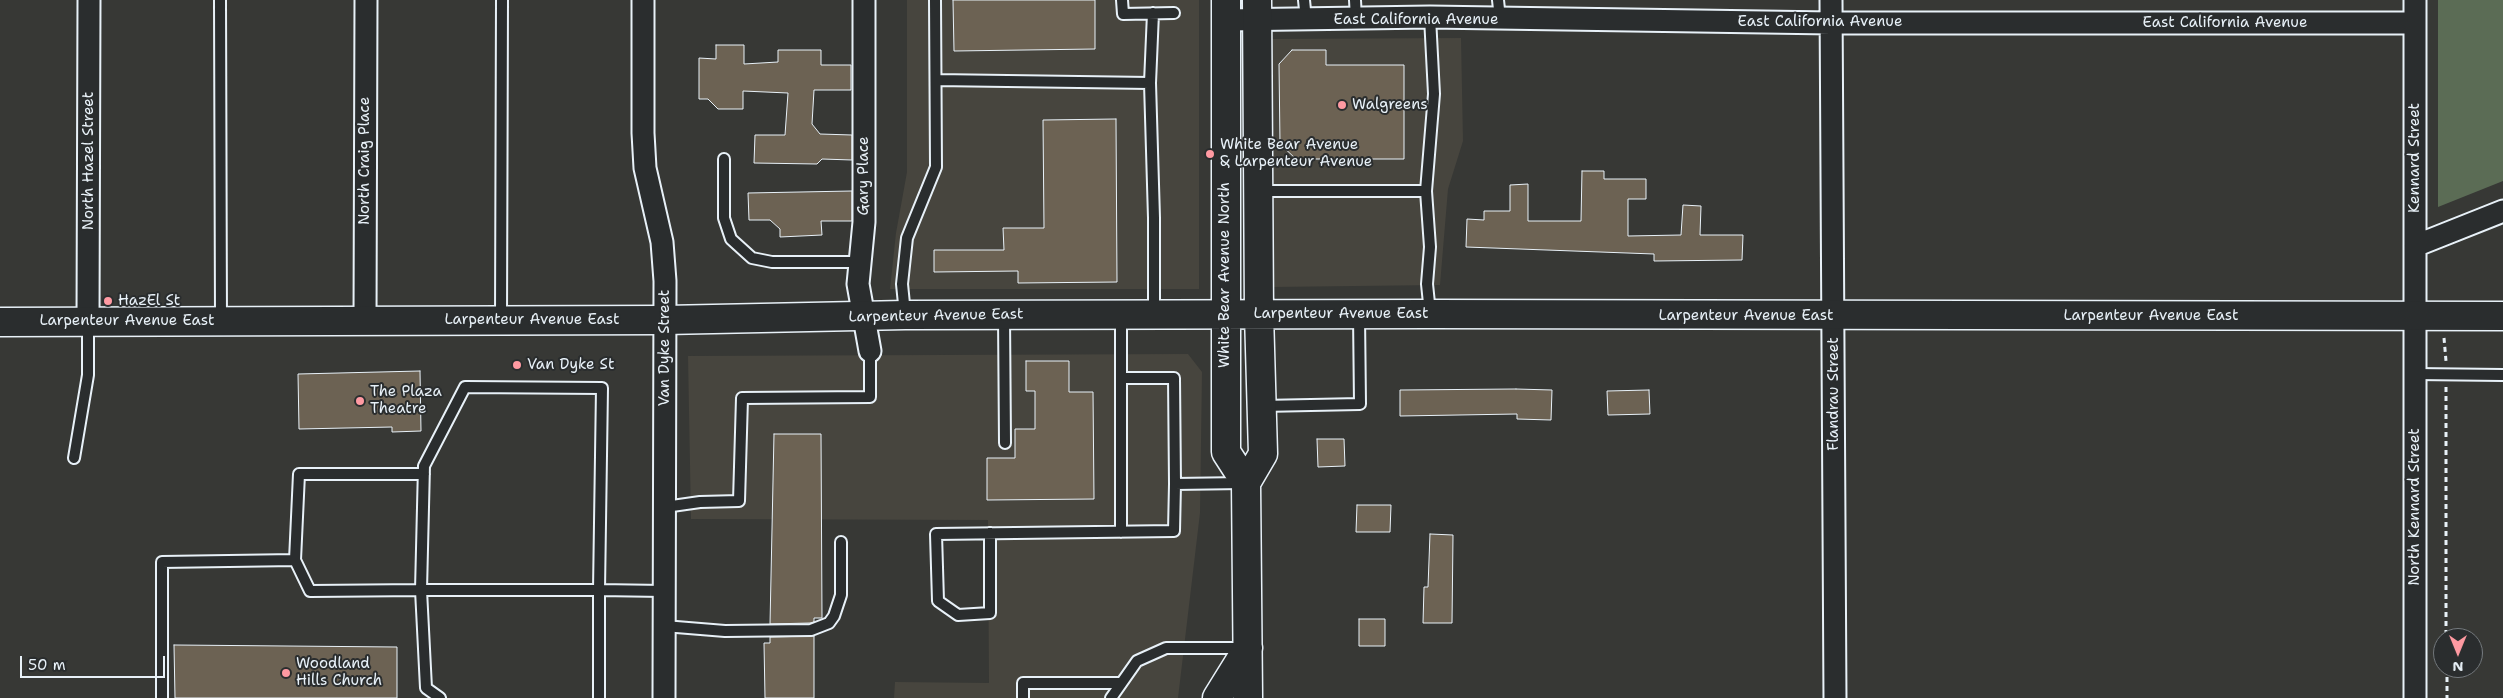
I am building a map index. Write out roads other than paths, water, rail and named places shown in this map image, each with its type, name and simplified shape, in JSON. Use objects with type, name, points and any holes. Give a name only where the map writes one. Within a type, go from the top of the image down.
[{"type":"street","name":"North Hazel Street","points":[[88,321],[89,0]]},
{"type":"street","name":"North Craig Place","points":[[365,321],[366,0]]},
{"type":"street","name":"Van Dyke Street","points":[[643,0],[643,133],[645,168],[662,242],[665,320],[664,698]]},
{"type":"street","name":"Gary Place","points":[[864,0],[864,222],[858,284],[870,350]]},
{"type":"street","name":"Flandrau Street","points":[[1831,0],[1835,698]]},
{"type":"street","name":"Kennard Street","points":[[2414,315],[2415,0]]},
{"type":"street","name":"East California Avenue","points":[[1226,10],[1355,10],[1430,17],[1499,9],[1831,23],[2415,23]]},
{"type":"street","name":"White Bear Avenue North","points":[[1226,10],[1226,452],[1246,483]]},
{"type":"street","points":[[1248,698],[1246,483],[1264,454],[1259,314],[1257,10]]},
{"type":"street","points":[[2415,246],[2503,211]]},
{"type":"street","name":"Larpenteur Avenue East","points":[[0,322],[665,320],[865,316],[1154,314],[2503,316]]},
{"type":"street","name":"North Kennard Street","points":[[2414,315],[2415,698]]},
{"type":"street","points":[[1217,698],[1248,648]]},
{"type":"lane","points":[[220,0],[221,320]]},
{"type":"lane","points":[[501,320],[502,0]]},
{"type":"lane","points":[[905,316],[902,284],[907,238],[936,167],[935,0]]},
{"type":"lane","points":[[1122,0],[1123,14],[1174,13]]},
{"type":"lane","points":[[1153,13],[1150,83],[1154,218],[1154,314]]},
{"type":"lane","points":[[1430,17],[1434,94],[1426,191],[1430,247],[1427,284],[1430,314]]},
{"type":"lane","points":[[936,80],[1150,83]]},
{"type":"lane","points":[[724,159],[724,218],[731,239],[752,258],[772,262],[860,262]]},
{"type":"lane","points":[[1258,191],[1426,191]]},
{"type":"lane","points":[[1262,406],[1360,404],[1359,314]]},
{"type":"lane","points":[[1004,315],[1005,442]]},
{"type":"lane","points":[[1121,315],[1121,532]]},
{"type":"lane","points":[[74,458],[88,375],[88,321]]},
{"type":"lane","points":[[664,508],[700,502],[739,501],[742,398],[870,397],[870,350]]},
{"type":"lane","points":[[2415,374],[2503,375]]},
{"type":"lane","points":[[990,533],[990,613],[958,615],[938,601],[936,534],[990,533],[1121,532],[1174,531],[1174,378],[1121,378]]},
{"type":"lane","points":[[440,698],[426,688],[420,590],[424,466],[465,387],[602,388],[599,698]]},
{"type":"lane","points":[[424,474],[299,474],[295,560],[310,591],[664,591]]},
{"type":"lane","points":[[1175,484],[1246,483]]},
{"type":"lane","points":[[664,626],[725,631],[811,630],[829,623],[834,616],[841,595],[841,542]]},
{"type":"lane","points":[[162,698],[162,562],[295,560]]},
{"type":"lane","points":[[1111,698],[1138,661],[1166,648],[1248,648]]},
{"type":"lane","points":[[1023,698],[1023,684],[1122,683]]},
{"type":"place","name":"Walgreens","points":[[1342,105]]},
{"type":"place","name":"White Bear Avenue & Larpenteur Avenue","points":[[1210,154]]},
{"type":"place","name":"HazEl St","points":[[108,301]]},
{"type":"place","name":"Van Dyke St","points":[[517,365]]},
{"type":"place","name":"The Plaza Theatre","points":[[360,401]]},
{"type":"place","name":"Woodland Hills Church","points":[[286,673]]}]
